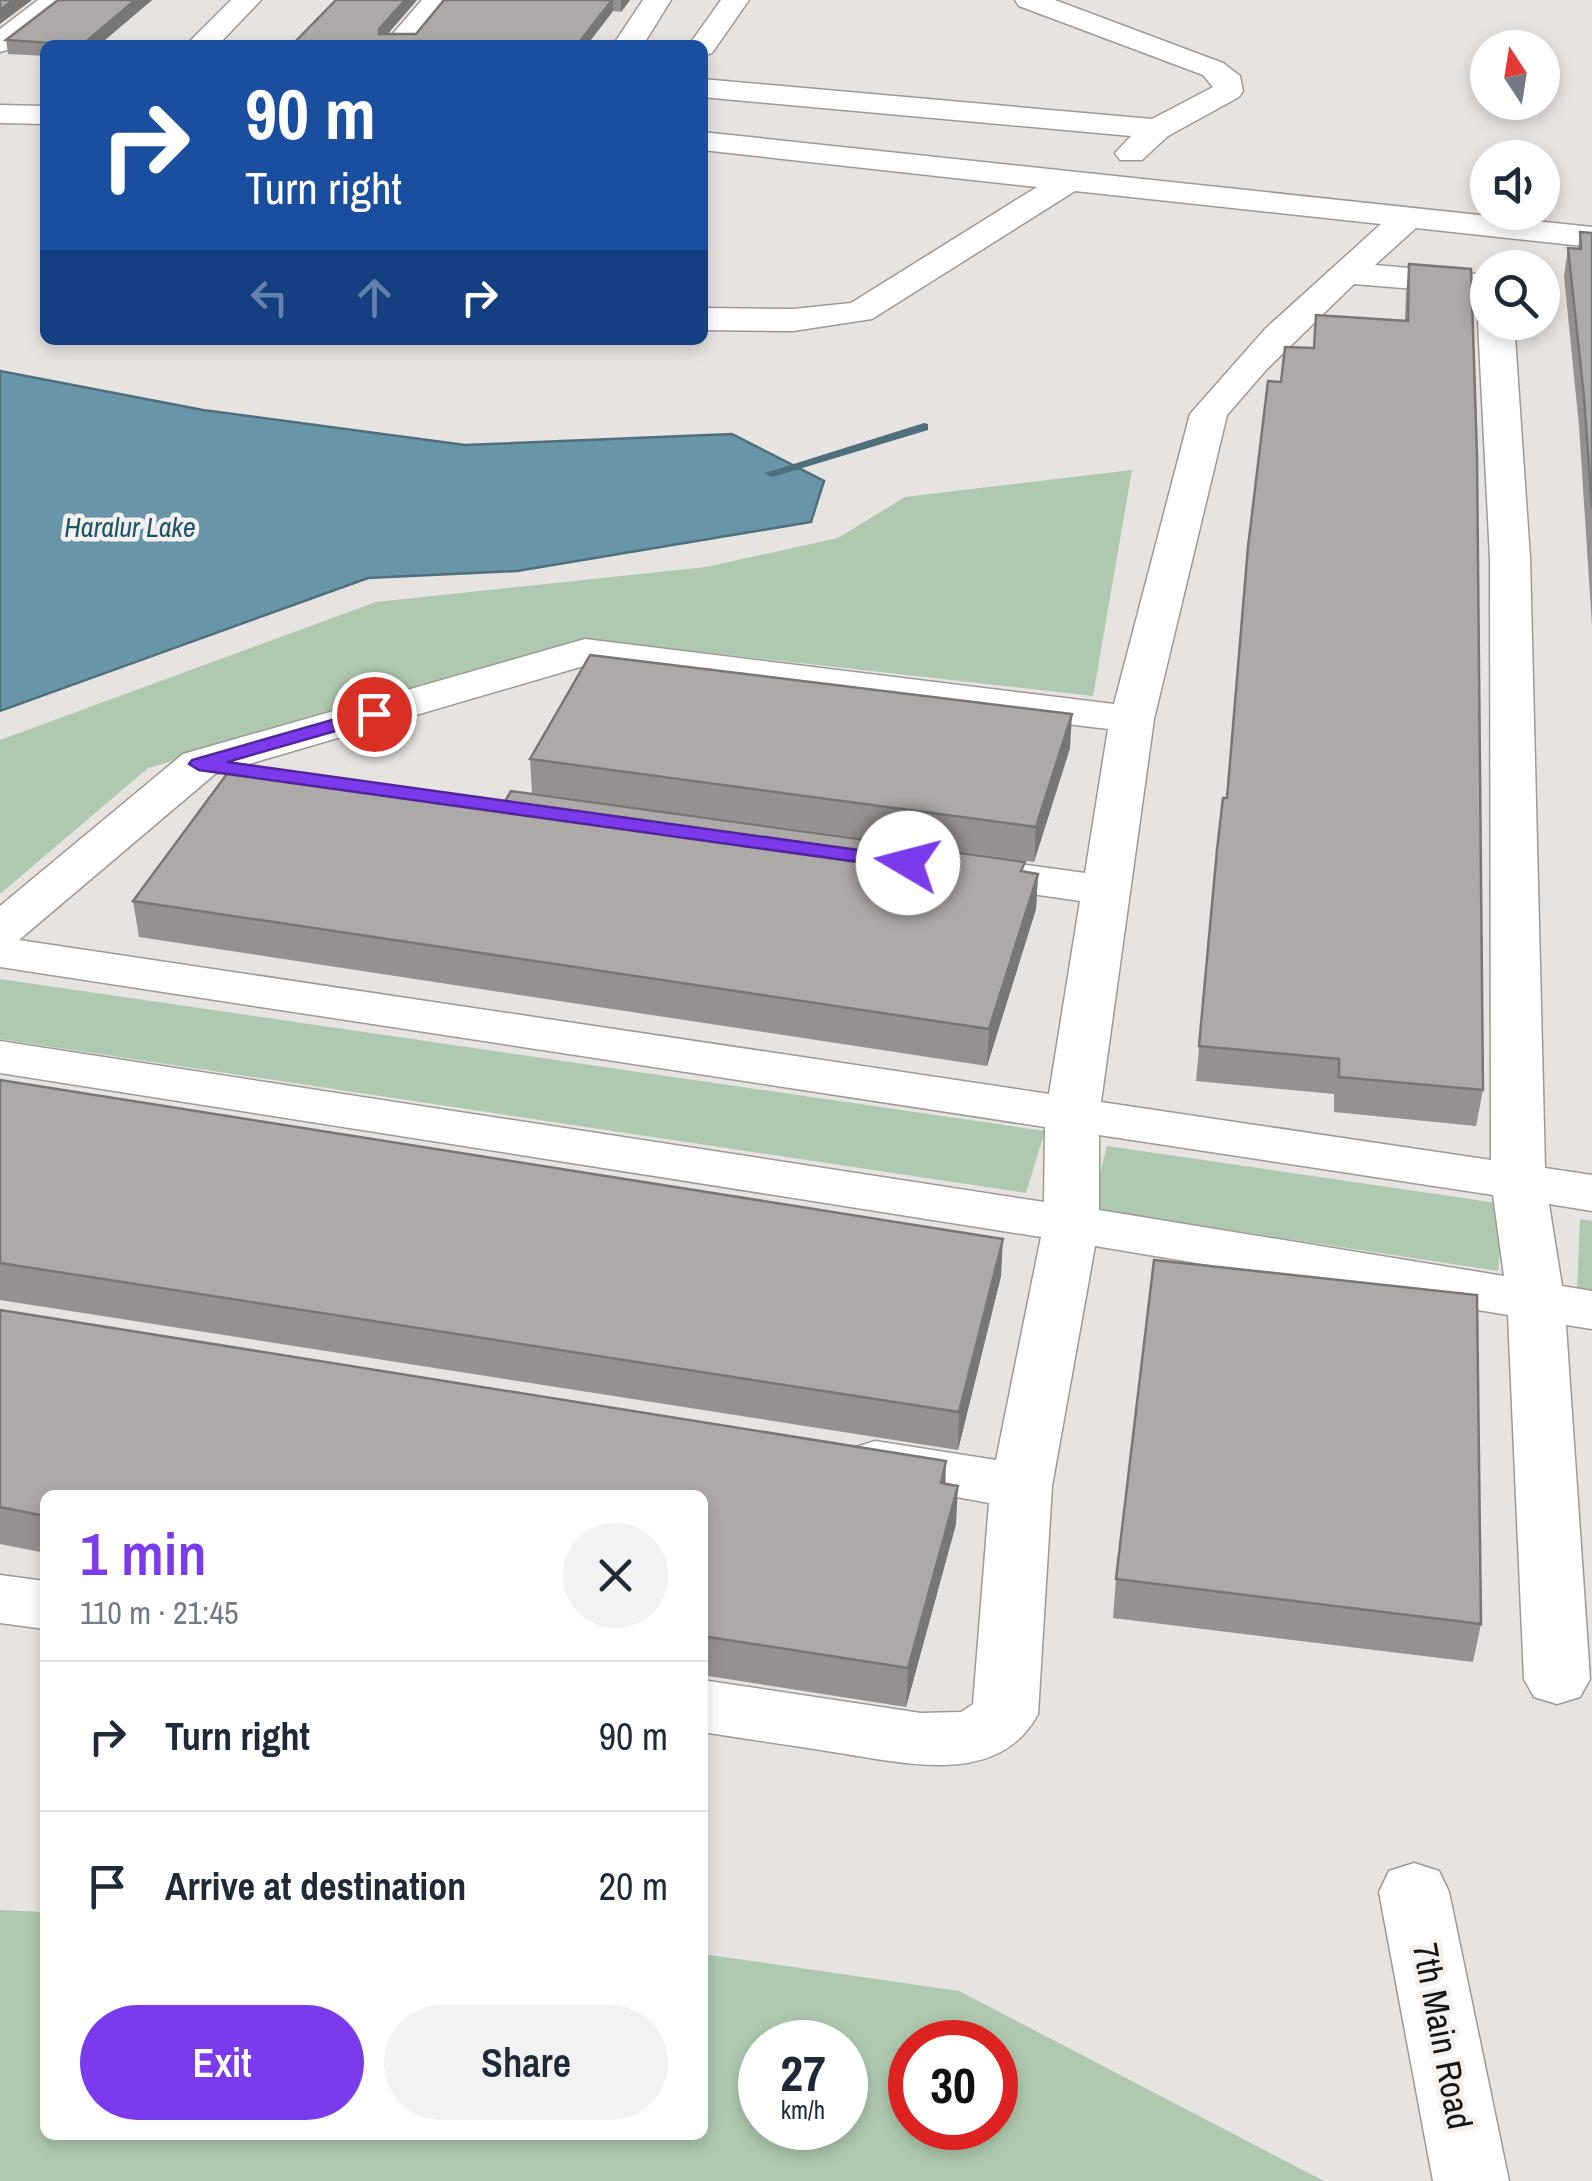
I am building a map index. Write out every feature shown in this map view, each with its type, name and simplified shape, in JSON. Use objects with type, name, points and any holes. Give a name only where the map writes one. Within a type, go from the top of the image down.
[{"type":"street","points":[[0,43],[56,0]]},
{"type":"street","points":[[207,40],[247,0]]},
{"type":"street","points":[[402,40],[437,0]]},
{"type":"street","points":[[631,40],[657,0]]},
{"type":"street","points":[[707,40],[734,0]]},
{"type":"street","points":[[1029,0],[1212,69],[1229,82],[1228,92],[1157,129],[1106,184]]},
{"type":"street","points":[[708,89],[1157,129]]},
{"type":"street","points":[[0,114],[40,116]]},
{"type":"street","points":[[708,141],[1470,223]]},
{"type":"street","points":[[708,319],[793,320],[860,312],[1070,180]]},
{"type":"street","points":[[708,1707],[920,1739],[955,1740],[988,1732],[1005,1714],[1021,1486],[1071,1224],[1072,1116],[1104,890],[1132,718],[1209,414],[1227,390],[1408,217]]},
{"type":"street","points":[[1534,230],[1592,236]]},
{"type":"street","points":[[1346,273],[1470,283]]},
{"type":"street","points":[[1497,340],[1510,558],[1518,1182],[1564,1305],[1557,1678]]},
{"type":"street","points":[[0,931],[199,764],[584,652],[1132,718]]},
{"type":"street","points":[[199,764],[298,778]]},
{"type":"street","points":[[927,866],[1104,890]]},
{"type":"street","points":[[0,952],[1592,1193]]},
{"type":"street","points":[[0,1057],[1564,1305]]},
{"type":"street","points":[[825,1455],[1021,1486]]},
{"type":"street","points":[[0,1598],[40,1605]]},
{"type":"street","name":"7th Main Road","points":[[1414,1892],[1471,2181]]},
{"type":"green space","points":[[1132,470],[1093,696],[595,640],[148,768],[0,894],[0,740],[376,602],[706,567],[838,538],[905,497]]},
{"type":"green space","points":[[0,979],[1045,1131],[1026,1193],[0,1039]]},
{"type":"green space","points":[[1107,1146],[1504,1204],[1498,1271],[1091,1209]]},
{"type":"green space","points":[[1580,1219],[1592,1221],[1592,1295],[1577,1293]]},
{"type":"green space","points":[[0,1910],[40,1912],[40,2140],[708,2140],[708,1955],[959,1991],[1015,2020],[888,2020],[888,2150],[1018,2150],[1018,2022],[1324,2181],[0,2181]]},
{"type":"water","name":"Haralur Lake","points":[[0,371],[203,410],[465,445],[732,434],[824,481],[811,522],[517,571],[368,578],[0,711]]},
{"type":"building","points":[[0,0],[13,0],[0,10]]},
{"type":"building","points":[[58,0],[135,0],[88,40],[6,40]]},
{"type":"building","points":[[336,0],[405,0],[379,29],[379,34],[416,34],[444,0],[612,0],[581,40],[297,40]]},
{"type":"building","points":[[1580,232],[1592,233],[1592,508],[1568,248],[1581,249]]},
{"type":"building","points":[[1409,264],[1470,269],[1477,456],[1483,1090],[1339,1077],[1339,1059],[1199,1046],[1268,381],[1281,382],[1285,347],[1314,348],[1316,315],[1408,321]]},
{"type":"building","points":[[590,655],[1072,714],[1036,827],[530,759]]},
{"type":"building","points":[[232,767],[504,803],[511,791],[1025,862],[1021,871],[1038,874],[989,1029],[133,901]]},
{"type":"building","points":[[0,1080],[1003,1239],[959,1412],[0,1263]]},
{"type":"building","points":[[1154,1260],[1477,1295],[1481,1624],[1116,1579]]},
{"type":"building","points":[[0,1310],[946,1461],[941,1483],[958,1486],[908,1668],[708,1637],[708,1490],[40,1490],[40,1515],[0,1507]]},
{"type":"waterway","points":[[771,473],[924,427]]},
{"type":"route","points":[[374,714],[199,764],[908,863]]}]
